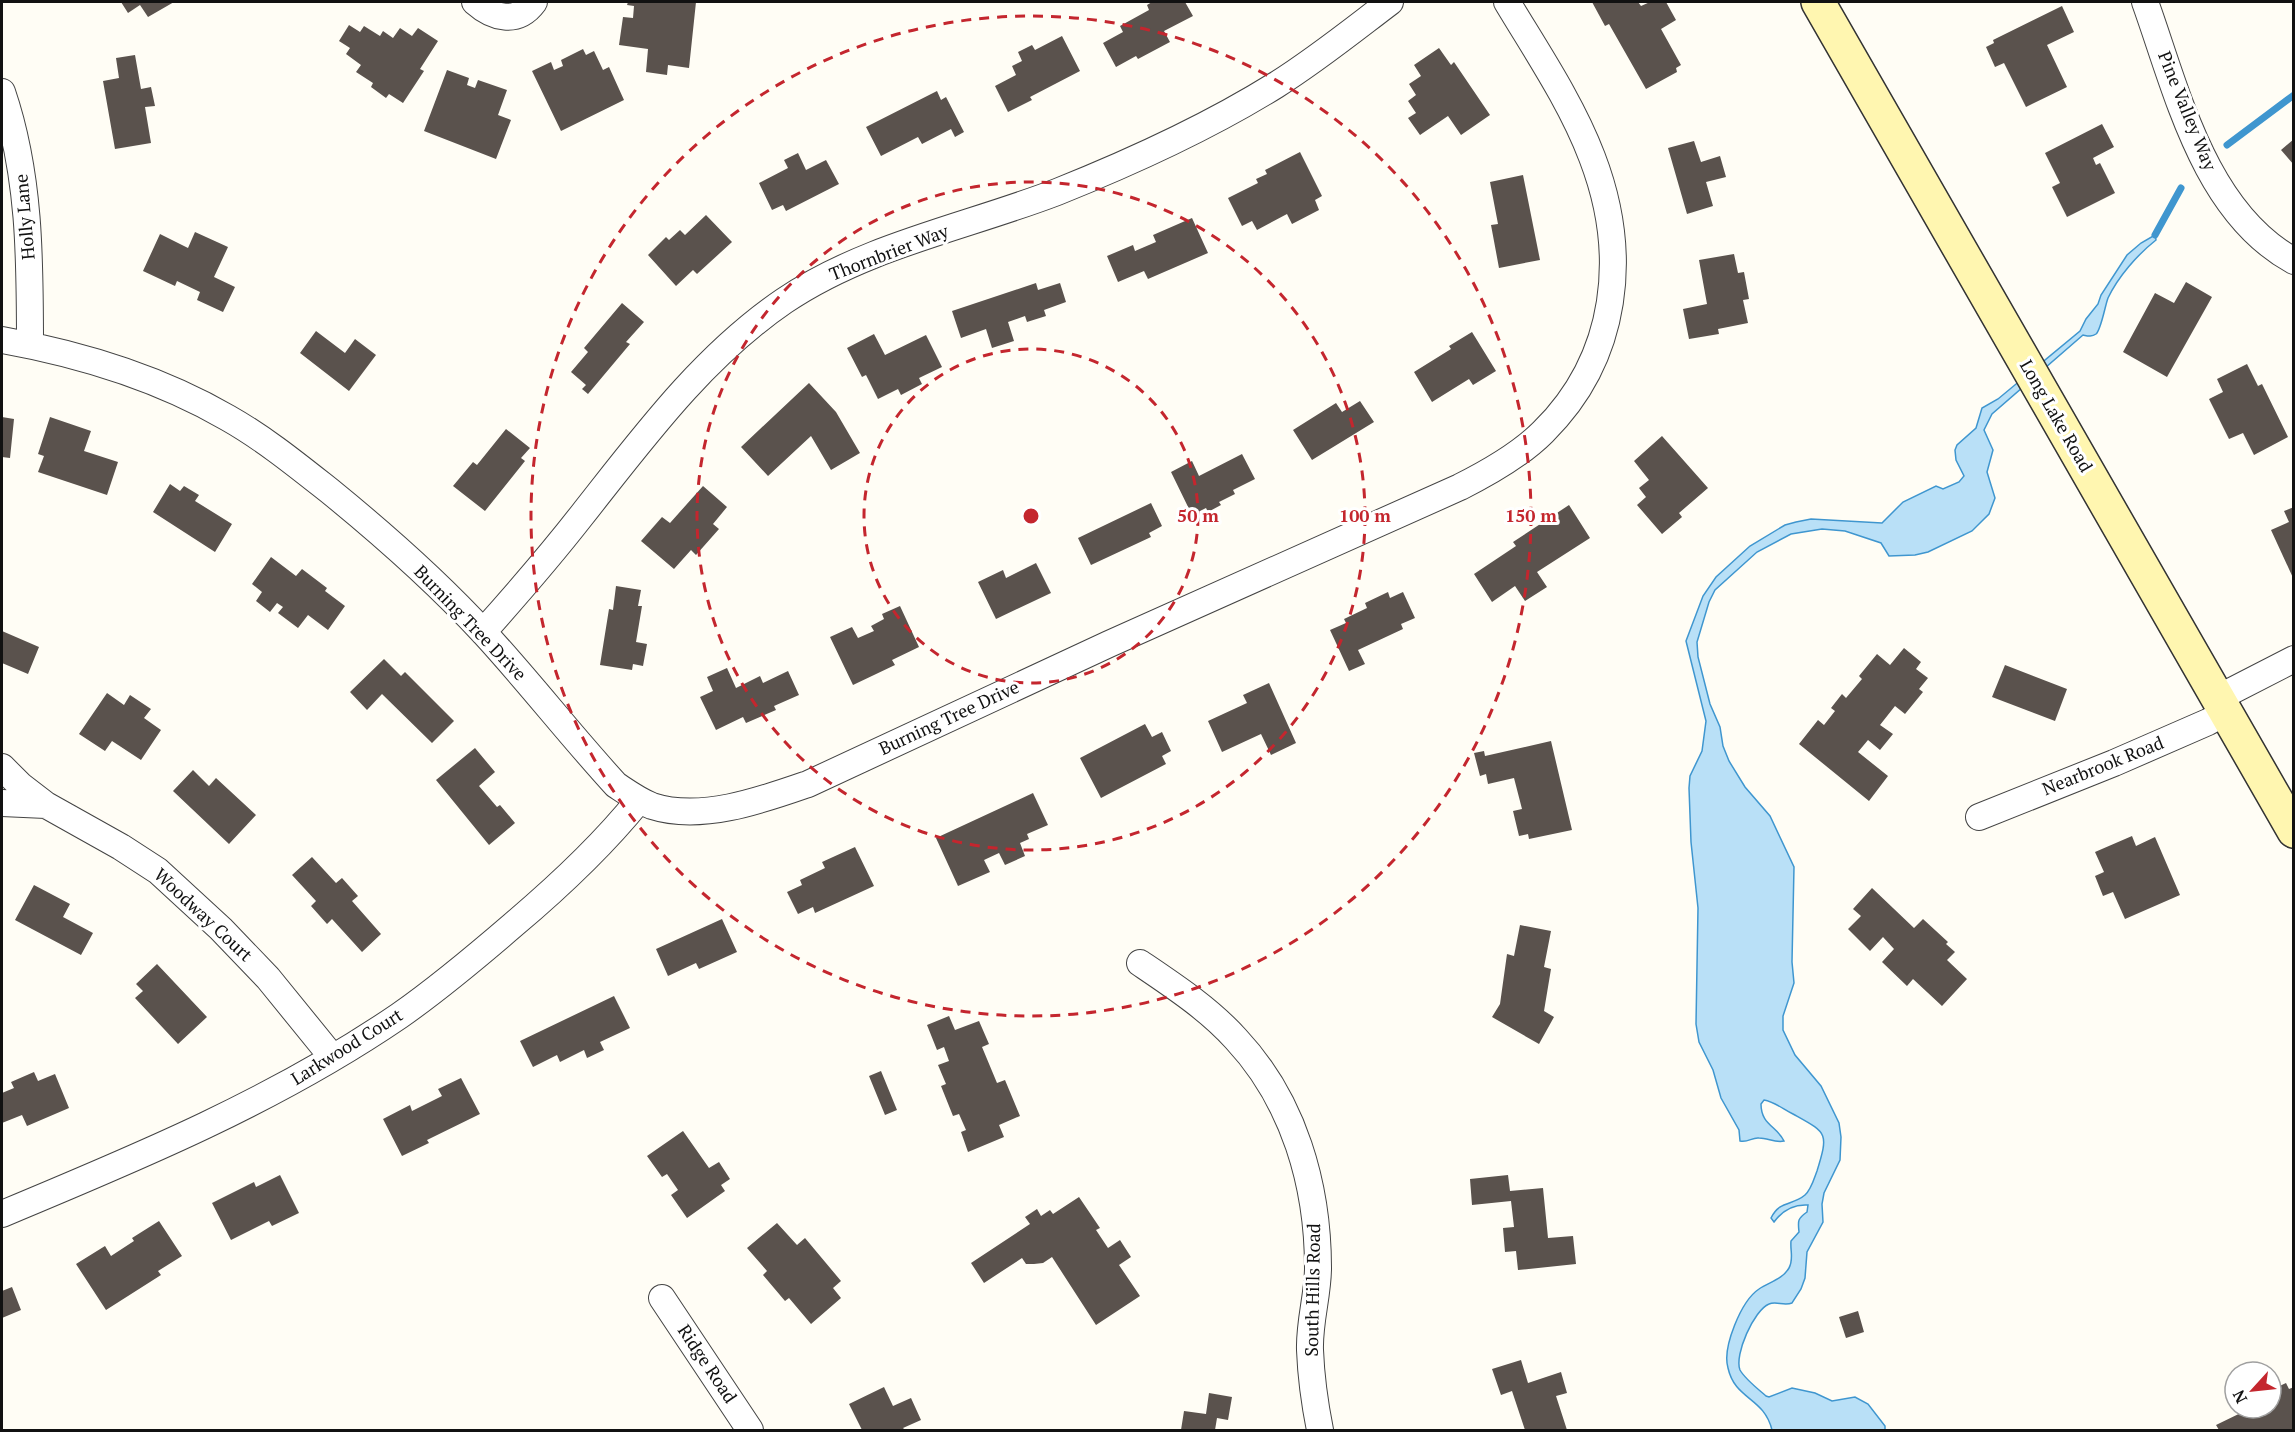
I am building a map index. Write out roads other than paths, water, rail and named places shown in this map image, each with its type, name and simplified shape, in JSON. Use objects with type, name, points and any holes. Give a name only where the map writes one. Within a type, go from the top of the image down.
[{"type":"main road","name":"Long Lake Road","points":[[1818,2],[2294,831]]},
{"type":"street","points":[[475,2],[488,12],[506,18],[523,12],[534,2]]},
{"type":"street","name":"Thornbrier Way","points":[[483,633],[534,575],[626,459],[692,381],[738,337],[783,302],[813,283],[886,251],[1055,192],[1152,152],[1215,121],[1276,85],[1390,2]]},
{"type":"street","name":"Burning Tree Drive","points":[[2,340],[96,362],[174,391],[228,417],[266,442],[358,514],[409,560],[483,633],[616,785],[639,800],[670,810],[711,810],[770,797],[808,784],[996,695],[1460,487],[1502,464],[1542,433],[1561,413],[1584,376],[1608,316],[1612,293],[1613,245],[1608,211],[1592,156],[1565,99],[1507,2]]},
{"type":"street","name":"Pine Valley Way","points":[[2145,2],[2192,129],[2222,192],[2250,230],[2273,250],[2294,261]]},
{"type":"street","name":"Holly Lane","points":[[2,92],[15,135],[26,205],[29,241],[30,345]]},
{"type":"street","name":"Nearbrook Road","points":[[1979,817],[2114,763],[2208,722],[2222,705],[2294,659]]},
{"type":"street","name":"Woodway Court","points":[[2,767],[20,786],[46,806],[121,847],[158,871],[221,929],[268,978],[333,1058]]},
{"type":"street","name":"Larkwood Court","points":[[2,1214],[150,1152],[257,1101],[333,1058],[401,1015],[481,952],[584,861],[620,824],[639,800]]},
{"type":"street","name":"Woodway Court","points":[[2,803],[46,806]]},
{"type":"street","name":"South Hills Road","points":[[1140,963],[1204,1009],[1236,1038],[1259,1065],[1280,1100],[1299,1146],[1309,1179],[1317,1241],[1318,1272],[1310,1349],[1320,1431]]},
{"type":"street","name":"Ridge Road","points":[[662,1298],[750,1431]]},
{"type":"water","points":[[2155,235],[2156,240],[2142,252],[2112,290],[2096,334],[2083,335],[1992,414],[1984,430],[1993,450],[1987,472],[1995,498],[1989,514],[1972,531],[1928,552],[1889,556],[1881,543],[1845,531],[1822,529],[1791,534],[1757,552],[1715,590],[1709,602],[1697,642],[1698,657],[1710,704],[1720,727],[1723,746],[1729,761],[1745,787],[1770,816],[1794,867],[1792,962],[1794,983],[1783,1016],[1783,1030],[1795,1055],[1821,1086],[1839,1123],[1841,1137],[1840,1160],[1824,1193],[1823,1222],[1807,1252],[1805,1278],[1801,1289],[1792,1303],[1769,1304],[1757,1315],[1743,1344],[1740,1354],[1740,1370],[1752,1384],[1769,1397],[1792,1388],[1815,1393],[1832,1401],[1855,1397],[1868,1404],[1885,1426],[1885,1430],[1772,1430],[1763,1411],[1737,1387],[1732,1378],[1727,1359],[1730,1337],[1740,1314],[1752,1295],[1779,1278],[1789,1268],[1792,1258],[1791,1241],[1799,1232],[1799,1220],[1807,1212],[1808,1205],[1788,1209],[1774,1222],[1771,1218],[1778,1208],[1800,1198],[1809,1190],[1817,1171],[1824,1141],[1819,1130],[1813,1125],[1764,1100],[1761,1104],[1764,1117],[1784,1141],[1757,1138],[1740,1141],[1739,1130],[1721,1098],[1713,1070],[1699,1042],[1696,1024],[1698,908],[1691,842],[1689,788],[1690,776],[1702,751],[1706,721],[1686,641],[1703,596],[1716,577],[1750,546],[1785,525],[1811,519],[1882,523],[1903,502],[1936,486],[1943,489],[1959,482],[1964,476],[1956,460],[1955,450],[1957,445],[1976,428],[1982,408],[1998,399],[2080,331],[2127,255]]},
{"type":"waterway","points":[[2227,145],[2294,95]]},
{"type":"waterway","points":[[2155,235],[2181,188]]}]
